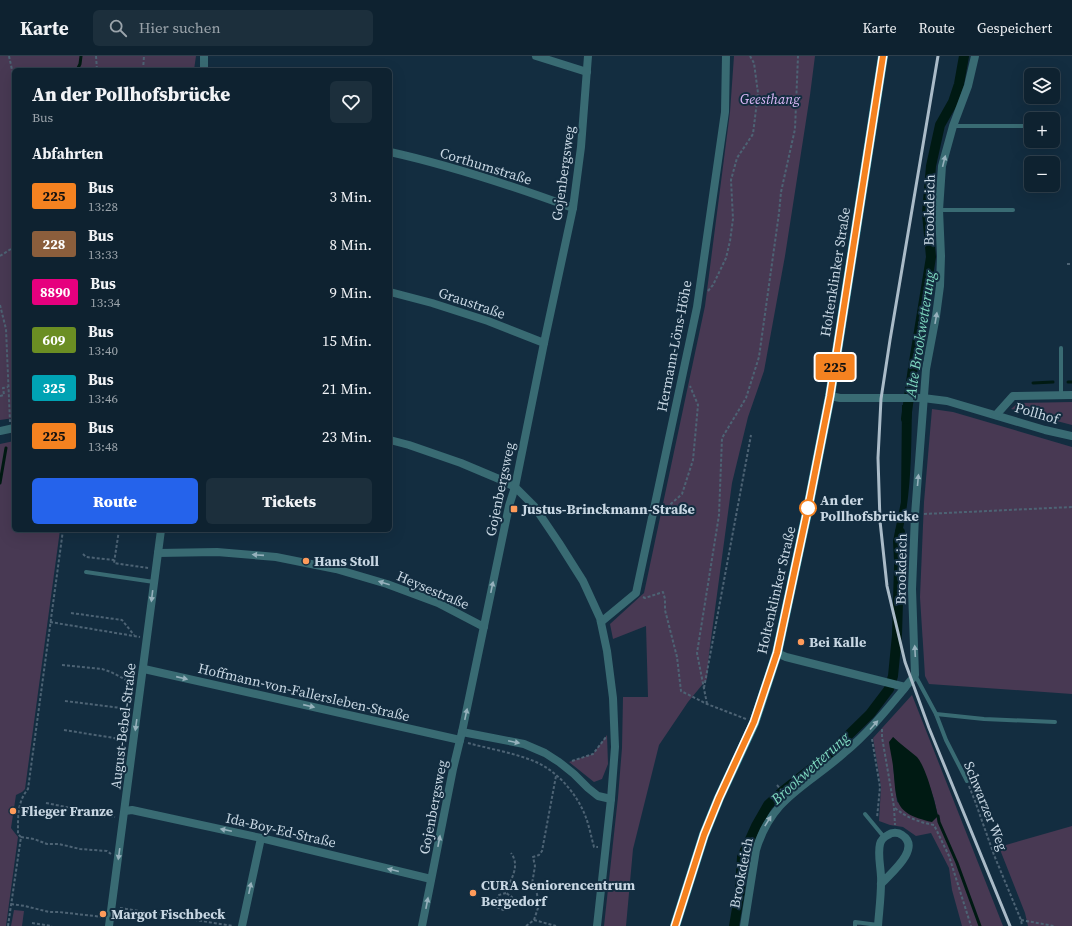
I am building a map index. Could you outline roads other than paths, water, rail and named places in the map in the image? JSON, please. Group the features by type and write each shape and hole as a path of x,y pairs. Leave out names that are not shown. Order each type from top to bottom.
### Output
{"main road":[{"name":"Holtenklinker Straße","path":"675,926 707,829 719,798 754,722 777,653 830,396 883,56"}],"street":[{"path":"204,56 204,68"},
{"path":"536,56 587,72"},
{"name":"Gojenbergsweg","path":"422,926 509,506 515,487 573,208 581,147 588,56"},
{"name":"Hermann-Löns-Höhe","path":"601,622 636,593 697,307 725,112 726,56"},
{"name":"Brookdeich","path":"744,926 756,850 759,838 768,820 775,810 788,797 843,754 867,733 915,675 912,589 915,515 926,370 940,286 941,256 939,210 942,166 953,126 968,86 974,56"},
{"name":"Corthumstraße","path":"392,152 454,168 512,186 573,208"},
{"name":"Graustraße","path":"392,293 432,303 488,321 544,343"},
{"name":"Pollhof","path":"996,415 1013,396 1072,395"},
{"name":"Pollhof","path":"830,396 840,398 923,398 947,401 1045,430 1072,436"},
{"path":"0,431 12,428"},
{"path":"392,441 461,463 515,487 534,506 560,543 583,581 601,622 607,651 613,698 615,747 611,799 597,926"},
{"name":"August-Bebel-Straße","path":"109,926 144,669 146,640 161,532"},
{"name":"Heysestraße","path":"158,553 217,552 276,557 336,569 387,584 438,603 484,627"},
{"path":"777,653 786,657 905,687"},
{"name":"Hoffmann-von-Fallersleben-Straße","path":"144,669 461,736"},
{"path":"461,736 524,744 545,753 559,762 598,796 611,799"},
{"name":"Ida-Boy-Ed-Straße","path":"125,811 132,810 261,838 431,879"},
{"path":"878,926 882,884 879,849 884,837 894,833 900,834 908,840 909,849 901,862 882,884"},
{"path":"242,926 261,838"}],"lane":[{"path":"953,126 1024,126"},
{"path":"939,210 1012,210"},
{"path":"1061,348 1061,395"},
{"path":"86,572 154,582"},
{"name":"Schwarzer Weg","path":"915,675 936,714 946,740 967,781"},
{"path":"936,714 984,719 1055,722"},
{"path":"865,814 884,837"},
{"path":"855,926 855,922 878,926"}],"waterway":[{"path":"78,68 81,56"},
{"name":"Alte Brookwetterung","path":"906,419 931,257 927,213 931,166 940,125 953,102 959,84 964,56"},
{"path":"1033,383 1053,382"},
{"path":"0,483 6,448"},
{"name":"Brookwetterung","path":"734,926 740,891 742,857 756,826 768,805 783,791 825,758 870,714 889,689 893,676 897,635 900,532"},
{"path":"938,816 939,822 957,863 980,926"}],"railway":[{"path":"938,56 881,399 878,458 880,521 887,586 905,662 929,728 1010,926"}],"place":[{"name":"An der Pollhofsbrücke","path":"808,508"},
{"name":"Justus-Brinckmann-Straße","path":"514,509"},
{"name":"Hans Stoll","path":"306,561"},
{"name":"Bei Kalle","path":"801,642"},
{"name":"Flieger Franze","path":"13,811"},
{"name":"CURA Seniorencentrum Bergedorf","path":"473,893"},
{"name":"Margot Fischbeck","path":"103,914"}],"park label":[{"name":"Geesthang","path":"770,99"}]}
